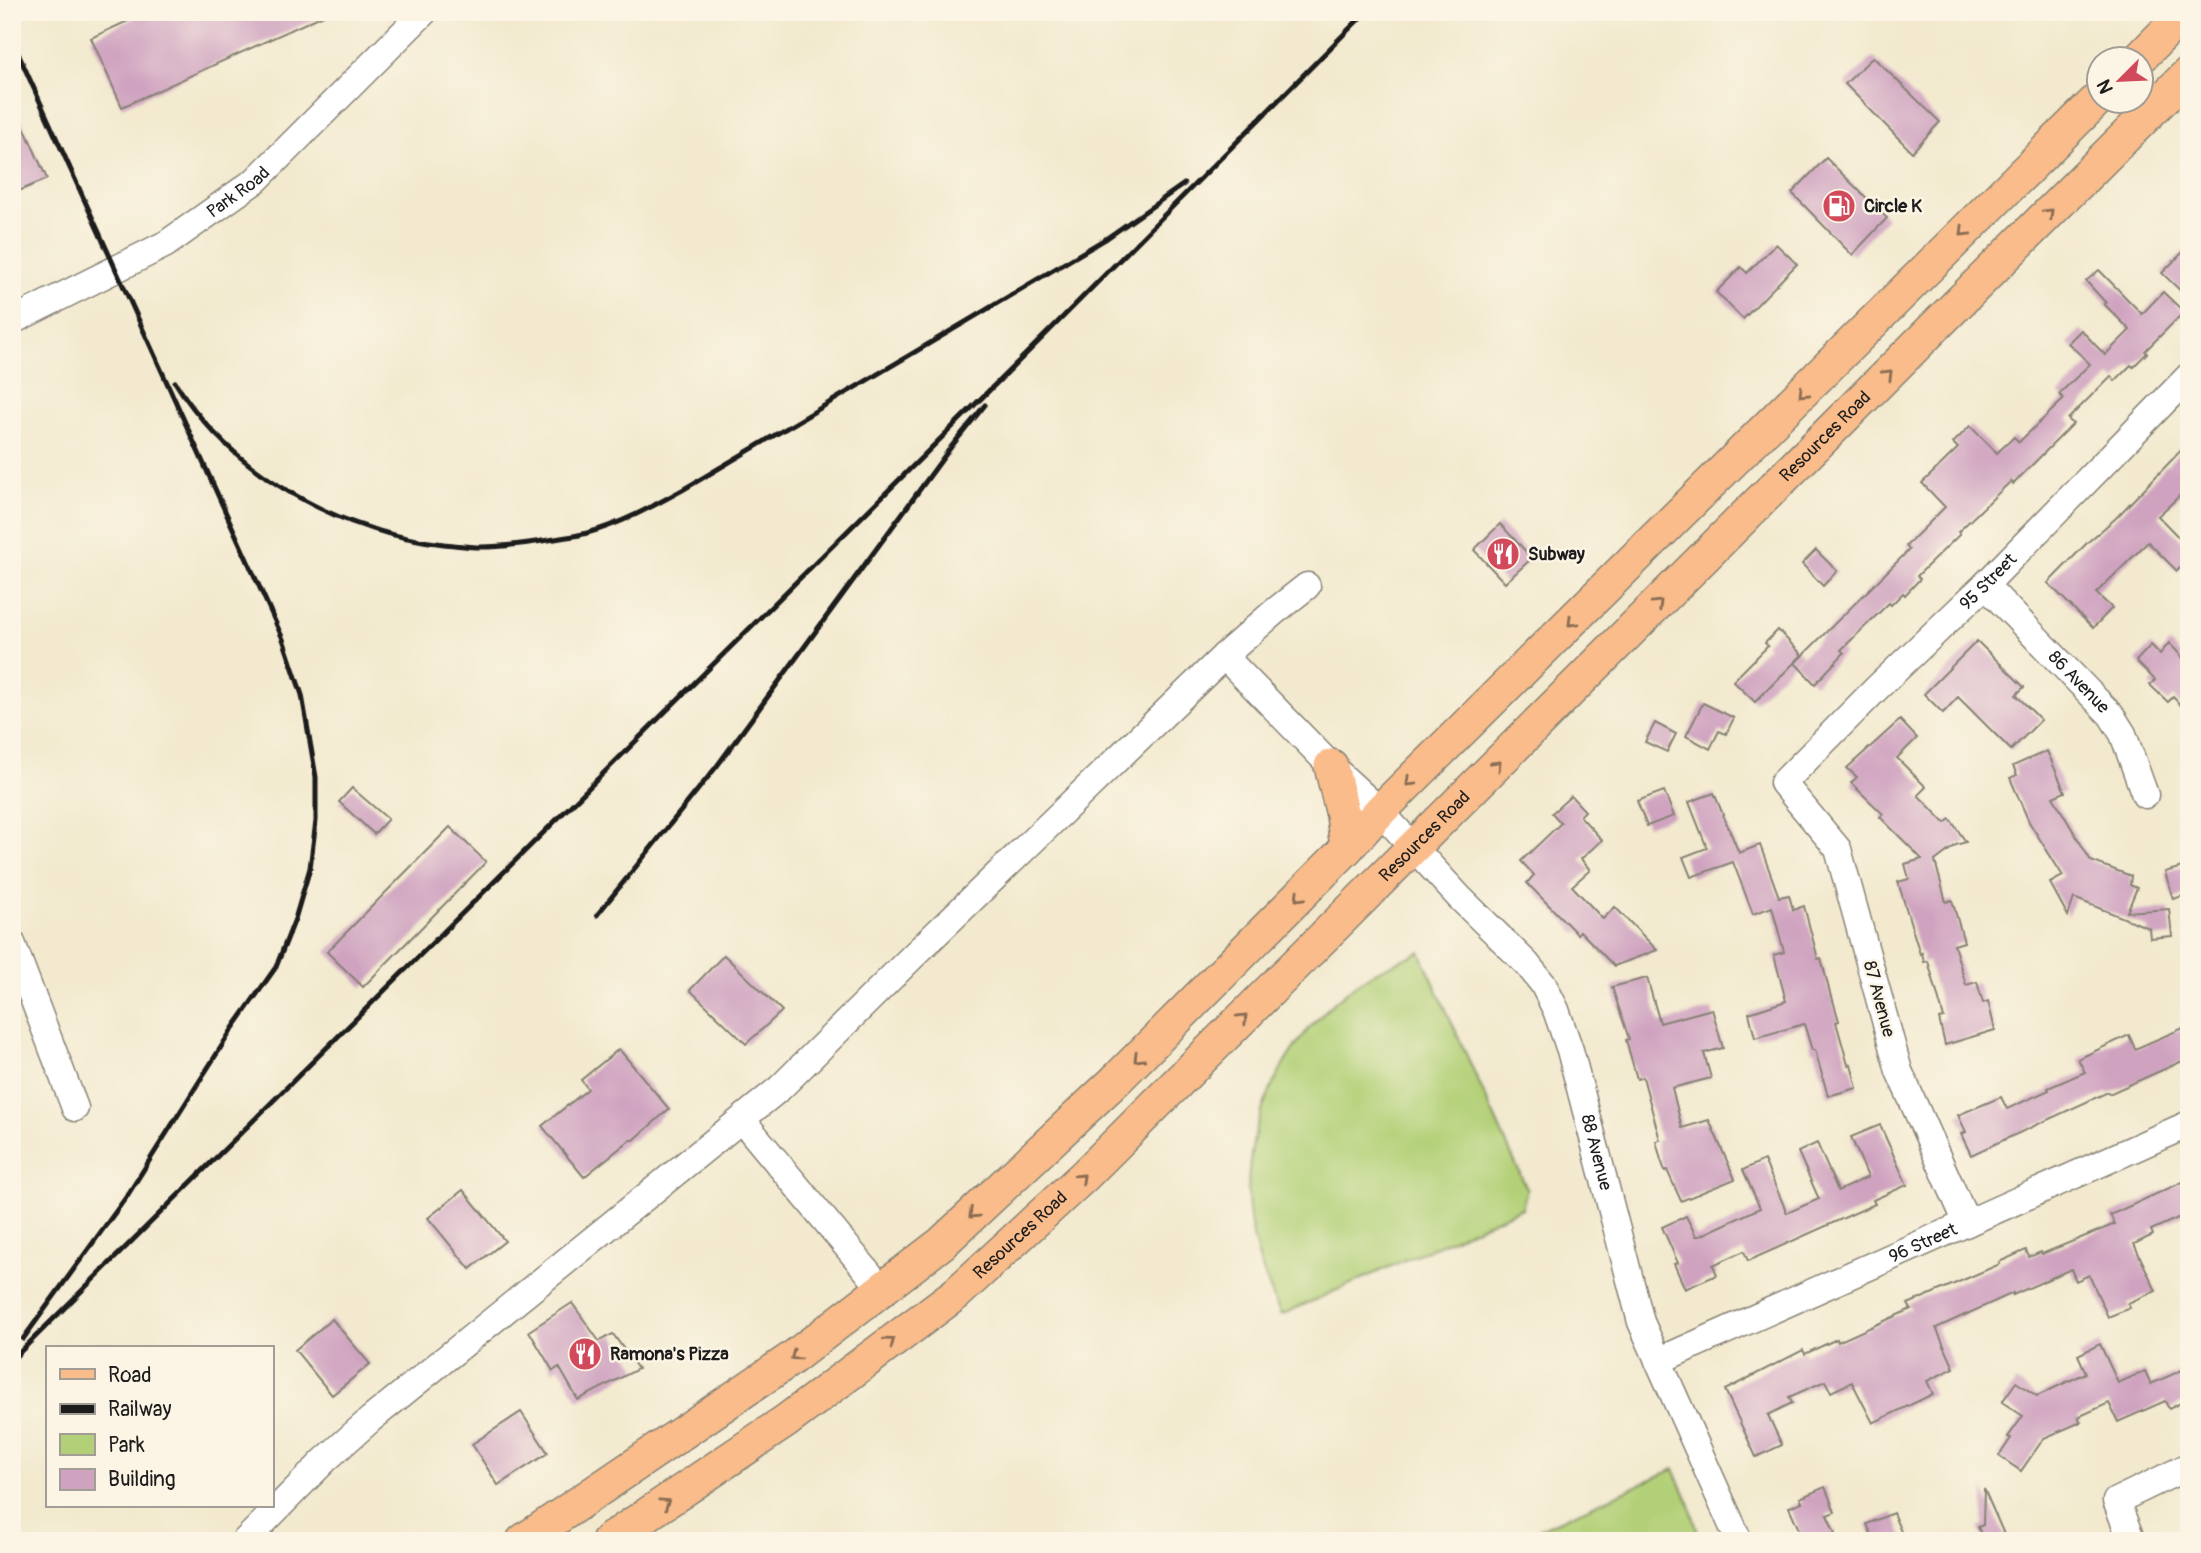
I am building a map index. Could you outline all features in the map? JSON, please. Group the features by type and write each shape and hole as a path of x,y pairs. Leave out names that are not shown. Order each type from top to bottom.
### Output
{"main road":[{"path":"2152,46 2185,12"},
{"name":"Resources Road","path":"608,1541 786,1421 957,1293 1084,1176 2189,73"},
{"path":"523,1541 791,1359 942,1243 1115,1081 1347,848 1380,811 2086,110"},
{"path":"1331,766 1343,815 1347,848"}],"street":[{"name":"Park Road","path":"12,321 166,244 256,180 424,12"},
{"name":"95 Street","path":"1783,783 1985,585 2189,376"},
{"name":"86 Avenue","path":"1985,585 2111,715 2123,734 2145,795"},
{"path":"245,1541 325,1460 371,1419 780,1088 1224,656 1307,586"},
{"name":"88 Avenue","path":"1224,656 1331,766 1380,811 1543,984 1556,1010 1570,1050 1641,1322 1739,1541"},
{"name":"87 Avenue","path":"1783,783 1838,849 1899,1071 1967,1223"},
{"path":"12,943 75,1108"},
{"path":"742,1120 882,1289"},
{"name":"96 Street","path":"1658,1361 2189,1124"},
{"path":"2132,1541 2116,1501 2189,1466"}],"green space":[{"path":"1420,952 1527,1189 1522,1208 1281,1315 1258,1255 1249,1208 1250,1160 1256,1128 1267,1098 1280,1070 1298,1043 1341,996 1373,973"},
{"path":"1674,1469 1690,1505 1700,1541 1513,1541"}],"building":[{"path":"147,12 330,12 122,107 91,38"},
{"path":"1873,57 1940,122 1912,152 1845,84"},
{"path":"12,100 47,179 12,194"},
{"name":"Circle K","path":"1826,158 1887,218 1852,255 1792,193"},
{"path":"1776,244 1797,264 1743,319 1716,292 1741,267 1747,273"},
{"path":"2189,246 2189,299 2162,273"},
{"path":"2099,270 2142,314 2163,292 2184,312 2133,367 2131,365 2115,381 2111,376 2068,419 2073,424 2013,484 2011,481 1958,532 1960,534 1917,576 1920,579 1905,595 1903,593 1891,605 1889,603 1841,650 1844,653 1815,684 1795,663 1909,550 1906,546 1945,507 1922,483 1958,448 1953,443 1970,426 1997,453 2014,437 2019,442 2064,399 2059,394 2090,364 2068,343 2081,330 2105,355 2130,330 2086,281"},
{"path":"2189,442 2189,487 2158,516 2189,548 2189,559 2177,571 2148,542 2096,593 2112,608 2093,628 2048,583 2116,518"},
{"name":"Subway","path":"1500,524 1532,558 1505,583 1474,550"},
{"path":"1816,550 1837,571 1823,586 1802,564"},
{"path":"1778,630 1802,655 1755,702 1733,681 1768,646 1765,643"},
{"path":"1977,641 2024,687 2016,695 2041,720 2011,750 1958,697 1943,713 1924,694"},
{"path":"2169,643 2189,664 2189,714 2173,697 2168,702 2150,685 2155,680 2136,661 2151,645 2160,654"},
{"path":"1703,703 1734,718 1726,734 1719,731 1710,749 1686,736"},
{"path":"1900,720 1917,738 1897,758 1926,787 1918,795 1945,823 1950,819 1966,842 1956,845 1935,861 1946,902 1952,900 1964,942 1954,945 1966,985 1977,982 1983,1003 1988,1001 1995,1030 1945,1045 1939,1019 1944,1018 1928,961 1924,962 1922,953 1920,954 1898,882 1909,879 1905,864 1922,859 1880,817 1883,814 1851,783 1857,777 1847,768"},
{"path":"1655,723 1676,734 1667,752 1645,742"},
{"path":"2047,751 2065,792 2053,797 2091,861 2131,876 2130,885 2137,888 2127,912 2169,909 2172,936 2150,938 2149,928 2074,898 2068,916 2050,883 2063,876 2029,822 2010,778 2017,775 2013,766"},
{"path":"352,788 388,819 374,834 339,802"},
{"path":"1664,791 1674,816 1647,826 1637,801"},
{"path":"1714,793 1739,853 1760,845 1779,897 1789,895 1793,910 1804,906 1839,1021 1836,1022 1848,1065 1851,1064 1857,1088 1828,1096 1815,1050 1812,1050 1804,1024 1755,1038 1749,1013 1786,1001 1774,955 1784,952 1772,907 1753,914 1733,862 1691,877 1683,857 1707,848 1689,802"},
{"path":"1571,796 1585,811 1580,816 1602,840 1581,859 1590,870 1572,886 1603,919 1615,907 1657,950 1614,966 1580,931 1577,934 1527,883 1534,875 1521,861 1561,823 1552,813"},
{"path":"450,827 486,862 363,987 327,952"},
{"path":"2189,865 2189,894 2173,899 2165,872"},
{"path":"724,955 782,1011 746,1044 690,990"},
{"path":"1647,978 1660,1023 1712,1009 1723,1048 1704,1053 1711,1078 1672,1088 1682,1128 1709,1120 1735,1179 1681,1201 1661,1160 1656,1141 1660,1140 1643,1077 1637,1079 1626,1040 1629,1039 1612,987"},
{"path":"2183,1028 2189,1042 2189,1058 1971,1155 1961,1134 1966,1132 1958,1115 2001,1097 2007,1109 2049,1090 2048,1088 2085,1072 2078,1059 2129,1035 2135,1049"},
{"path":"619,1049 669,1109 634,1140 630,1140 584,1177 542,1126 588,1089 581,1080"},
{"path":"1880,1125 1907,1185 1873,1200 1875,1204 1748,1261 1744,1251 1713,1265 1717,1275 1685,1289 1674,1264 1678,1263 1662,1227 1686,1216 1696,1236 1700,1236 1760,1208 1743,1170 1764,1160 1787,1213 1819,1199 1798,1152 1817,1143 1838,1191 1868,1177 1851,1137"},
{"path":"2189,1179 2189,1213 2151,1230 2153,1235 2134,1244 2156,1291 2128,1303 2130,1308 2108,1317 2089,1275 2076,1281 2071,1269 1936,1328 1954,1368 1927,1381 1933,1394 1873,1423 1852,1382 1831,1392 1825,1381 1789,1397 1792,1403 1768,1415 1782,1445 1756,1457 1725,1390 1803,1350 1805,1354 1837,1339 1838,1342 1911,1309 1908,1304 2026,1250 2029,1257 2041,1252 2042,1254 2115,1224 2110,1215"},
{"path":"463,1190 505,1241 470,1269 428,1218"},
{"name":"Ramona's Pizza","path":"572,1303 599,1341 613,1334 638,1369 578,1400 559,1367 553,1371 529,1331"},
{"path":"332,1319 370,1364 332,1395 295,1350"},
{"path":"2100,1344 2118,1383 2145,1371 2151,1384 2189,1367 2189,1399 2169,1409 2165,1401 2118,1422 2109,1403 2078,1417 2081,1422 2044,1438 2021,1471 1999,1456 2023,1416 2002,1402 2016,1382 2037,1396 2086,1373 2078,1355"},
{"path":"521,1412 548,1453 498,1485 472,1444"},
{"path":"1825,1487 1835,1512 1827,1515 1835,1533 1818,1541 1804,1541 1789,1507 1802,1502 1800,1498"},
{"path":"1984,1489 2007,1541 1984,1541 1978,1527 1983,1525"},
{"path":"1893,1513 1905,1541 1874,1541 1867,1524"}],"railway":[{"path":"12,1360 1042,338 1366,12"},
{"path":"12,40 283,639 302,695 316,777 316,821 310,868 295,919 276,967 233,1028 127,1196 23,1339"},
{"path":"175,382 199,415 226,444 257,471 327,512 365,527 404,537 476,547 579,535 624,520 684,489 1107,238 1184,184"},
{"path":"597,915 717,766 951,447 985,405"}],"place":[{"name":"Circle K","path":"1839,206"},
{"name":"Subway","path":"1503,554"},
{"name":"Ramona's Pizza","path":"585,1354"}]}
